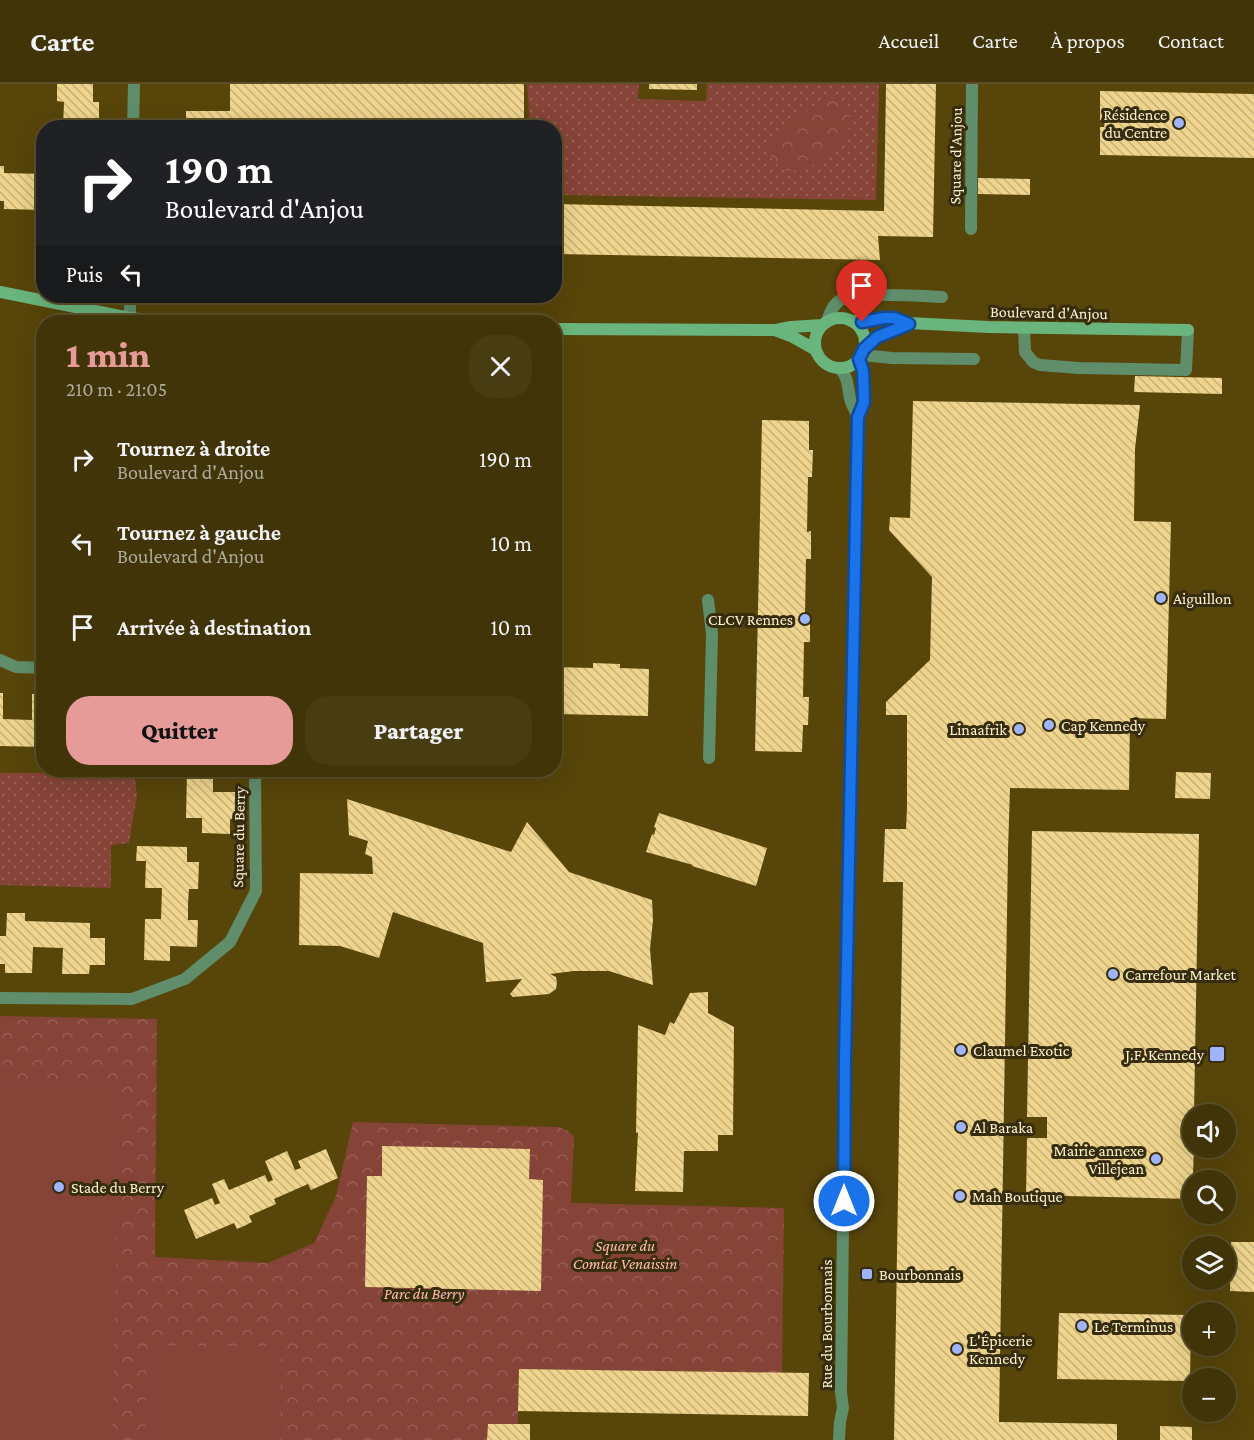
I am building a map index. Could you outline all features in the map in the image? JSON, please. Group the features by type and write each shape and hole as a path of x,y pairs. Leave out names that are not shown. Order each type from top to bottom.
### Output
{"street":[{"path":"133,120 134,84"},
{"name":"Square d'Anjou","path":"971,229 972,84"},
{"path":"0,292 36,300"},
{"path":"562,329 776,330 825,323 840,318 857,325 864,336 862,354 847,367 840,368 823,361 815,344 819,330 825,323 836,303 846,297 861,295 942,297"},
{"path":"51,303 107,315"},
{"name":"Boulevard d'Anjou","path":"851,321 894,318 909,324 1188,330 1186,370 1040,365 1033,362 1025,352 1024,328"},
{"name":"Boulevard d'Anjou","path":"862,354 877,337 909,324"},
{"path":"776,330 816,350"},
{"path":"862,354 974,359"},
{"name":"Rue du Bourbonnais","path":"840,1440 843,1408 841,1392 845,1059 858,417 864,402 862,354"},
{"name":"Rue du Bourbonnais","path":"840,368 845,375 851,402 858,417"},
{"path":"708,600 712,634 709,758"},
{"path":"0,660 16,667 36,668"},
{"name":"Square du Berry","path":"0,998 132,999 185,979 230,942 256,891 255,777"}],"green space":[{"path":"527,84 639,84 638,99 706,101 707,84 879,84 876,200 562,195 562,120 530,120"},
{"path":"827,94 851,117 845,139 832,153 808,168 796,171 782,170 764,148"},
{"path":"0,773 36,773 36,777 135,777 137,795 129,843 111,845 111,888 0,885"},
{"name":"Parc du Berry","path":"0,1016 157,1019 155,1257 268,1263 314,1243 336,1196 353,1122 559,1127 574,1136 571,1203 784,1208 782,1373 519,1369 518,1424 488,1424 487,1440 0,1440"},
{"name":"Stade du Berry","path":"0,1082 120,1084 112,1440 0,1440"},
{"path":"147,1346 281,1346 280,1440 146,1440"}],"building":[{"path":"57,84 93,84 93,102 99,102 99,120 63,120 64,102 57,101"},
{"path":"230,84 524,84 524,120 186,120 186,111 230,111"},
{"path":"649,84 697,84 697,90 649,89"},
{"path":"886,84 936,84 933,237 878,236 880,260 562,254 562,204 884,211"},
{"name":"Résidence du Centre","path":"1100,91 1254,94 1254,158 1100,155 1100,127 1104,127 1105,120 1100,120"},
{"path":"0,166 4,166 4,173 36,174 36,210 4,209 4,201 0,201"},
{"path":"978,178 1030,179 1030,195 978,194"},
{"path":"1135,376 1222,378 1222,394 1134,392"},
{"path":"913,401 1140,405 1135,449 1134,521 1171,522 1166,719 1130,718 1129,790 1010,788 999,1422 1117,1424 1117,1440 894,1440 903,882 883,882 885,829 906,829 907,715 886,715 886,702 930,660 932,577 889,530 890,517 910,518"},
{"path":"762,420 809,421 809,450 813,450 812,477 808,477 807,532 811,531 811,559 806,559 805,615 810,615 810,642 804,642 803,697 809,697 808,725 803,725 802,752 755,751"},
{"path":"593,663 620,664 620,668 649,669 648,716 562,714 562,667 593,668"},
{"path":"0,693 3,693 3,719 32,720 32,694 36,694 36,747 0,746"},
{"path":"1176,772 1211,773 1210,799 1175,798"},
{"path":"187,777 213,777 213,792 239,792 239,820 230,819 230,834 202,833 202,818 186,818"},
{"path":"347,799 511,852 527,822 569,872 652,900 653,920 650,949 653,985 609,971 574,971 550,974 556,977 557,983 556,989 549,994 513,997 510,994 522,979 486,982 483,943 393,912 379,958 340,946 299,945 300,873 373,874 372,857 365,854 368,841 349,835"},
{"path":"659,813 767,848 756,886 646,852 652,834 654,835"},
{"name":"Carrefour Market","path":"1032,831 1199,834 1194,1104 1182,1104 1182,1158 1194,1158 1193,1170 1182,1170 1182,1199 1026,1195 1027,1138 1047,1138 1047,1117 1027,1117"},
{"path":"137,846 187,847 187,862 199,862 198,889 189,889 188,904 188,920 198,920 197,947 170,946 170,961 144,960 145,919 161,919 162,888 145,888 146,861 136,861"},
{"path":"7,913 25,913 25,921 90,923 90,938 105,938 105,965 90,965 89,974 62,974 63,948 33,947 32,973 5,973 5,964 0,964 0,936 6,936"},
{"path":"708,992 708,1013 734,1027 733,1135 718,1135 718,1151 684,1151 683,1192 635,1191 638,1132 636,1133 638,1025 665,1035 670,1022 674,1024 690,993"},
{"path":"382,1146 530,1149 529,1179 543,1180 541,1291 365,1287 367,1176 382,1176"},
{"path":"326,1149 338,1178 311,1190 308,1184 274,1199 276,1204 249,1216 252,1222 244,1226 237,1229 234,1223 196,1239 184,1210 212,1198 215,1205 220,1203 212,1184 224,1179 229,1190 265,1175 268,1182 273,1180 265,1161 287,1151 295,1170 301,1168 298,1161"},
{"path":"1236,1242 1254,1242 1254,1292 1230,1291 1236,1290"},
{"path":"1059,1313 1182,1315 1182,1356 1190,1356 1190,1368 1182,1368 1182,1381 1057,1379"},
{"path":"519,1369 809,1373 808,1416 518,1411"},
{"path":"488,1424 530,1424 530,1440 487,1440"},
{"path":"1160,1426 1192,1427 1192,1440 1160,1440"}],"place":[{"name":"Résidence du Centre","path":"1179,123"},
{"name":"Aiguillon","path":"1161,598"},
{"name":"CLCV Rennes","path":"805,619"},
{"name":"Cap Kennedy","path":"1049,725"},
{"name":"Linaafrik","path":"1019,729"},
{"name":"Carrefour Market","path":"1113,974"},
{"name":"Claumel Exotic","path":"961,1050"},
{"name":"J.F. Kennedy","path":"1217,1054"},
{"name":"Al Baraka","path":"961,1127"},
{"name":"Mairie annexe Villejean","path":"1156,1159"},
{"name":"Stade du Berry","path":"59,1187"},
{"name":"Mah Boutique","path":"960,1196"},
{"name":"Bourbonnais","path":"867,1274"},
{"name":"Le Terminus","path":"1082,1326"},
{"name":"L'Épicerie Kennedy","path":"957,1349"}],"route":[{"path":"844,1201 858,417 864,402 863,371 859,359 864,349 877,337 909,324 894,318 862,322"}],"park label":[{"name":"Square du Comtat Venaissin","path":"625,1254"}]}
